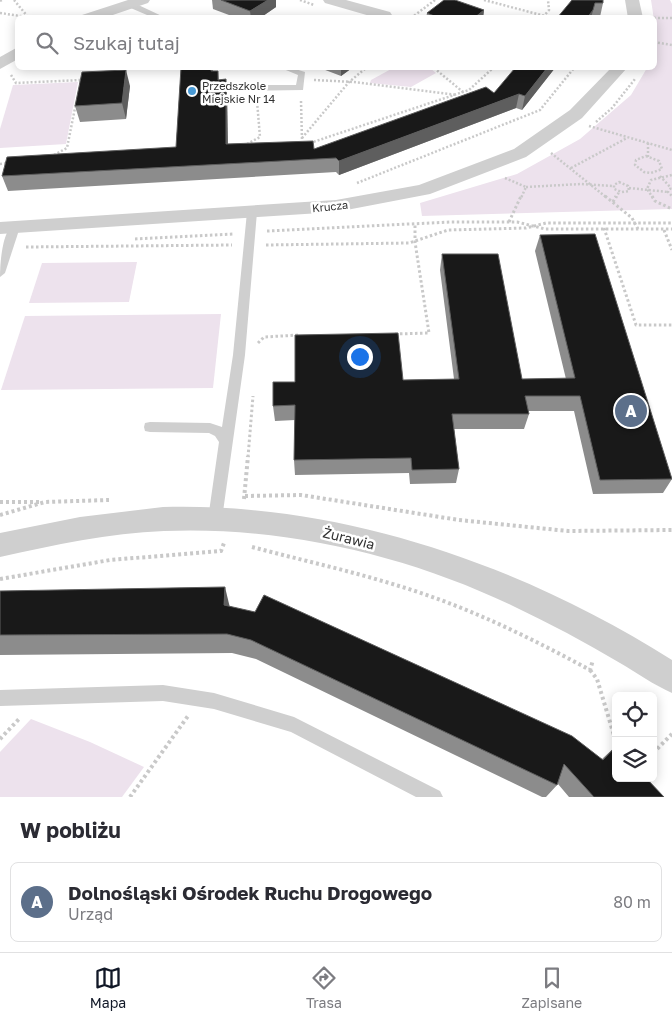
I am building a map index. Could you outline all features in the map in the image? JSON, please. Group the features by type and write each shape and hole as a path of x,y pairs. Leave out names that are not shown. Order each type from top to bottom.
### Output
{"street":[{"path":"330,0 385,15"},
{"path":"632,0 635,15"},
{"path":"97,15 136,2"},
{"path":"2,68 15,55"},
{"name":"Krucza","path":"7,227 336,206 423,190 520,154 576,114 617,70"},
{"name":"Żurawia","path":"0,546 42,535 131,522 227,532 275,523 344,535 487,580 573,619 672,678"}],"lane":[{"path":"136,2 157,15"},
{"path":"244,88 300,84 302,74 291,70"},
{"path":"227,532 226,441 239,355 252,212"},
{"path":"0,274 9,247 7,227"},
{"path":"150,427 210,428 220,432 226,441"},
{"path":"0,698 163,693 200,699 294,726 434,797"}],"path":[{"path":"14,0 26,15"},
{"path":"415,15 435,0"},
{"path":"484,0 537,15"},
{"path":"545,15 549,10 548,0"},
{"path":"0,13 15,17"},
{"path":"657,18 672,18"},
{"path":"657,42 672,45"},
{"path":"2,68 16,83 80,80 79,90"},
{"path":"302,138 349,82 364,70"},
{"path":"436,70 464,92"},
{"path":"457,95 349,82 300,84 303,146 457,95 469,90 491,70"},
{"path":"353,184 540,110 572,70"},
{"path":"245,145 260,137 256,88"},
{"path":"52,156 68,148 77,99"},
{"path":"589,126 672,150"},
{"path":"571,168 628,137"},
{"path":"648,143 648,157"},
{"path":"552,153 613,202 636,223 638,229"},
{"path":"657,173 662,169 662,163 648,157 638,158 635,165 644,172 657,173 661,176 672,188 668,192"},
{"path":"0,164 12,163"},
{"path":"647,189 651,180 661,176 672,175"},
{"path":"504,177 526,187 613,186 619,182 630,188 668,192 672,196"},
{"path":"613,186 619,192 627,192 630,188"},
{"path":"509,222 526,187"},
{"path":"647,189 655,201 672,209"},
{"path":"613,202 619,192"},
{"path":"231,234 250,231 415,226 450,222 509,222 545,229 672,229"},
{"path":"9,247 415,242 448,230 509,229 546,223 672,223"},
{"path":"389,334 429,333 415,242 415,226"},
{"path":"604,228 636,325 672,325"},
{"path":"664,230 672,250"},
{"path":"256,345 264,337 301,335"},
{"path":"0,579 52,568 145,555 221,552 227,532 246,496 253,392"},
{"path":"0,502 45,502"},
{"path":"244,546 400,586 474,612 542,644 590,670 597,679 614,737"},
{"path":"590,670 596,651"},
{"path":"130,797 200,699"},
{"path":"657,749 672,734"}],"shaded area":[{"path":"651,0 670,0 672,4 672,209 422,216 420,203 517,174 580,139 631,95 646,70 657,70 657,15 653,15"},
{"path":"389,70 432,70 436,73 411,87 370,83 371,80"},
{"path":"78,82 66,144 0,148 0,129 13,85"},
{"path":"137,262 129,302 29,303 42,263"},
{"path":"221,314 213,388 1,390 25,316"},
{"path":"31,719 90,742 144,767 122,797 0,797 0,752"}],"building":[{"path":"221,0 268,0 250,11"},
{"path":"444,0 455,0 484,10 478,15 432,15 427,13"},
{"path":"572,0 603,0 603,3 595,3 589,15 560,15"},
{"path":"126,70 122,103 75,106 82,72"},
{"path":"181,70 218,71 218,80 226,79 226,144 313,141 314,149 486,87 494,93 513,70 545,70 525,96 519,94 339,161 336,158 2,176 7,157 176,147"},
{"path":"595,234 672,479 600,480 580,396 525,396 529,414 452,414 459,469 412,470 411,458 294,460 295,405 273,406 273,382 295,382 295,335 398,333 403,380 459,379 442,254 498,254 522,379 575,378 540,235"},
{"path":"225,587 224,605 255,612 264,595 572,736 603,760 612,750 612,782 650,782 664,797 594,797 564,764 557,785 251,640 227,634 0,635 0,591"}],"place":[{"name":"Przedszkole Miejskie Nr 14","path":"192,91"},
{"name":"Dolnośląski Ośrodek Ruchu Drogowego","path":"631,411"}]}
